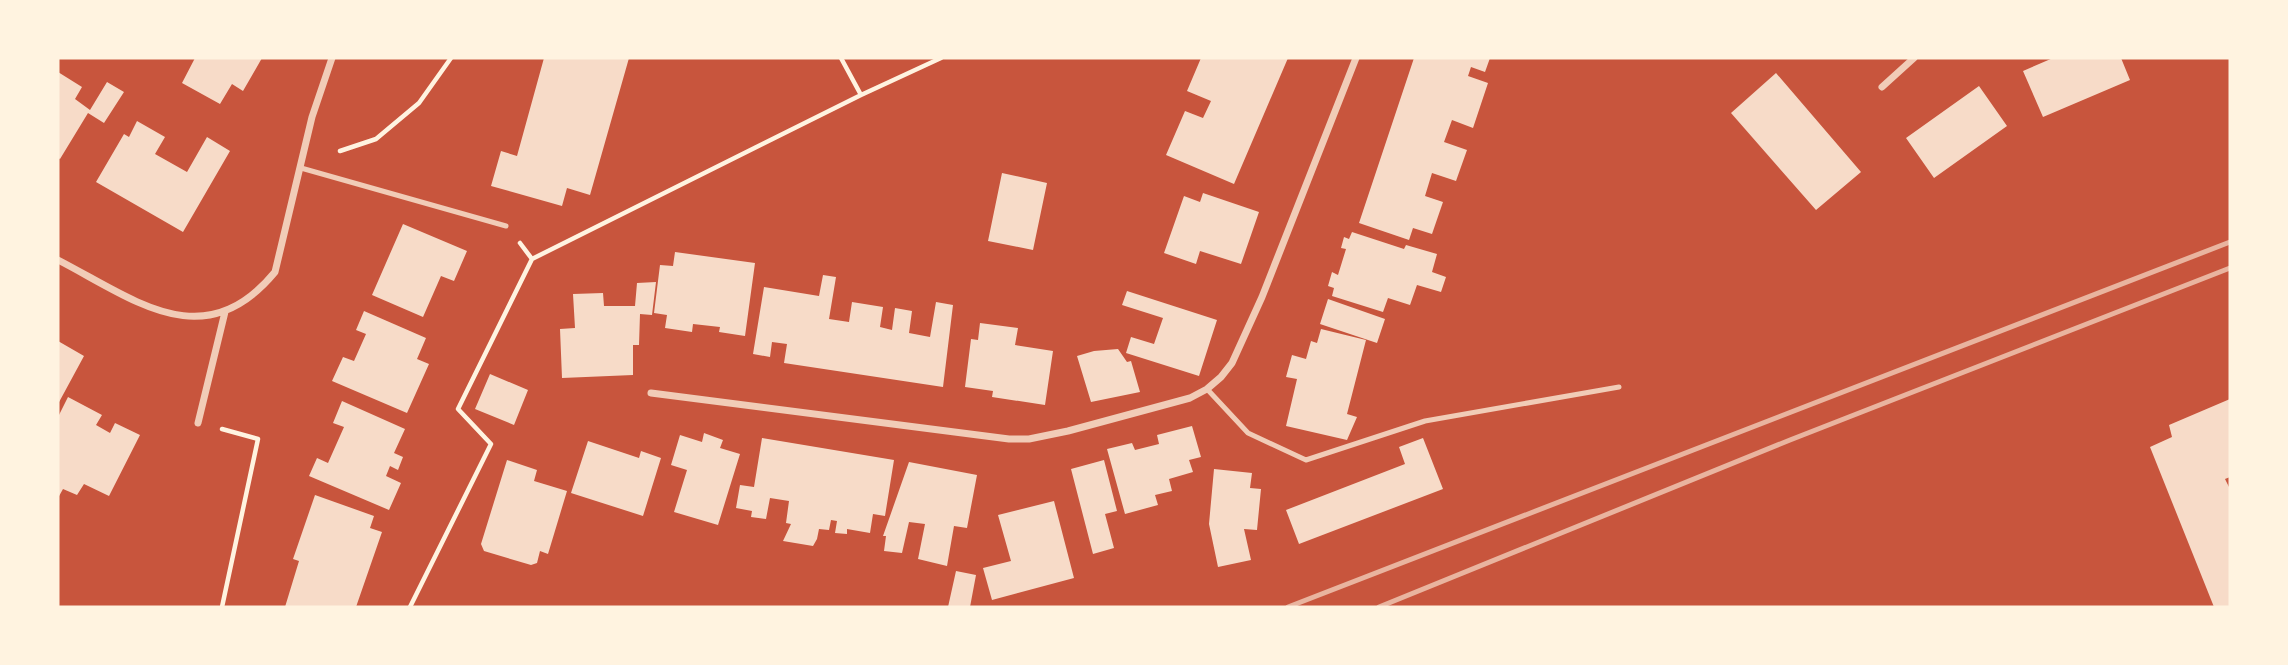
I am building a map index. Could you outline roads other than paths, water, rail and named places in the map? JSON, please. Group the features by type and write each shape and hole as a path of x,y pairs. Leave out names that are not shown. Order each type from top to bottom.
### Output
{"street":[{"path":"58,260 156,310 178,317 202,317 225,312 244,303 261,289 275,272 312,117 332,58"},
{"path":"651,393 992,438 1019,439 1068,431 1171,405 1207,389 1232,363 1262,297 1356,58"},
{"path":"1882,87 1914,58"},
{"path":"198,423 225,312"}],"lane":[{"path":"301,168 506,226"},
{"path":"1207,389 1248,433 1306,460 1425,421 1619,387"}],"railway":[{"path":"1288,607 2230,242"},
{"path":"1379,607 1790,440 2230,268"}]}
